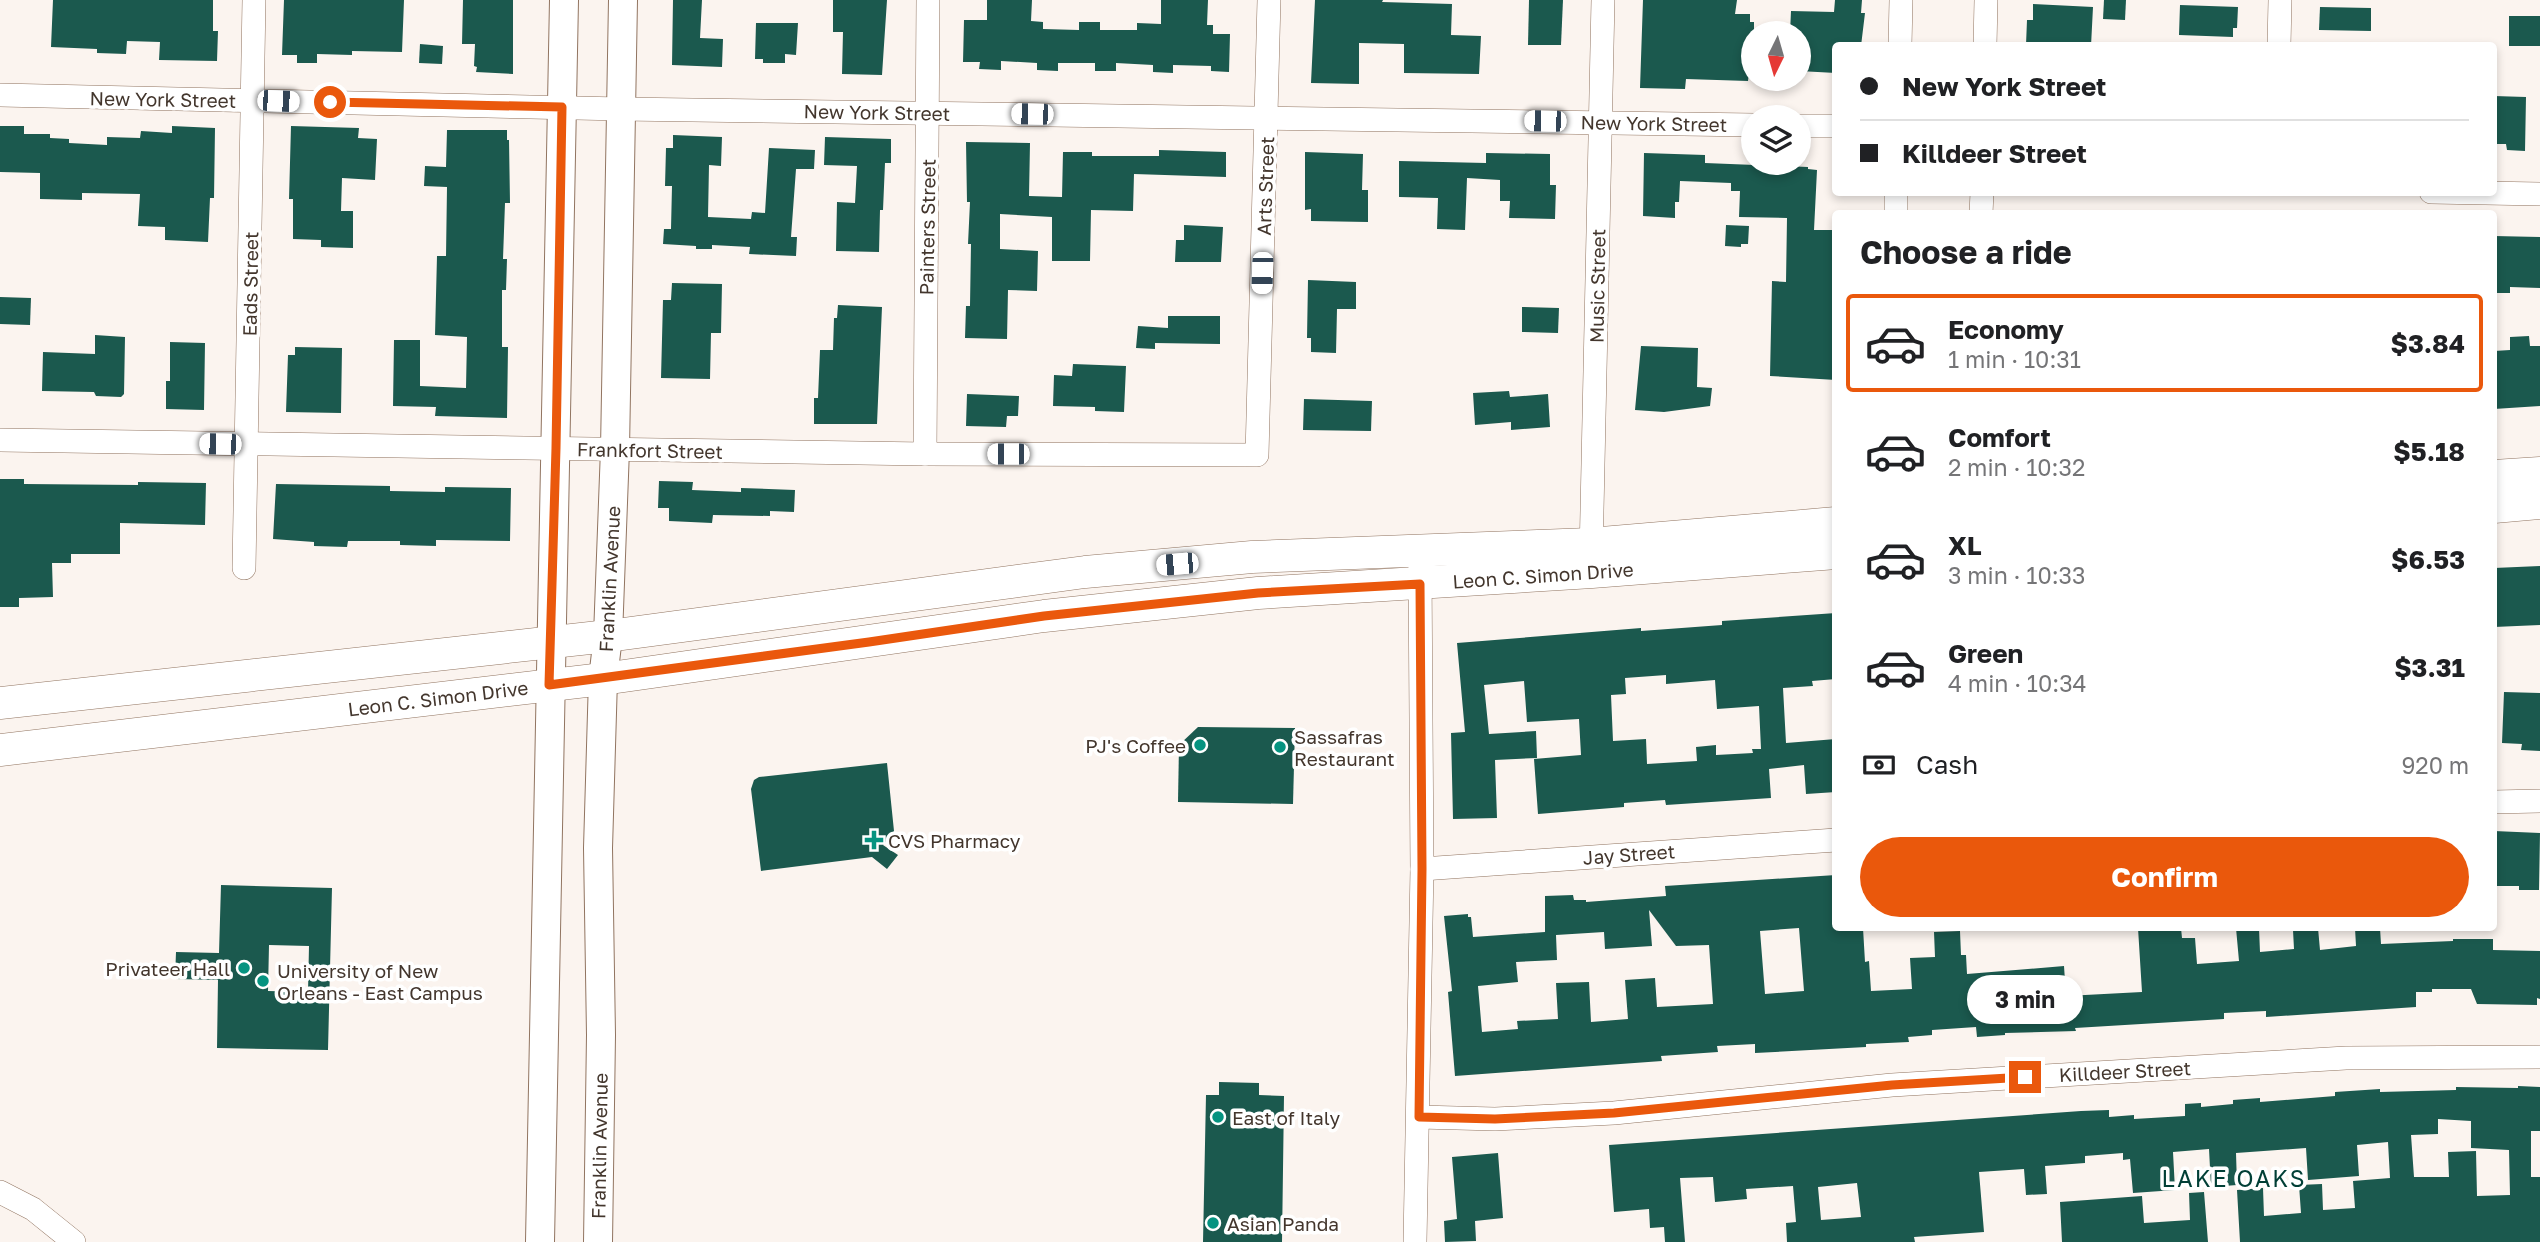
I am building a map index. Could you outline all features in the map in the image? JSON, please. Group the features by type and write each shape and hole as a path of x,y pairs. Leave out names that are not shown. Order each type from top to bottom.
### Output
{"main road":[{"path":"2497,476 2540,473"},
{"path":"2497,506 2540,503"},
{"name":"Leon C. Simon Drive","path":"0,750 603,679 1044,616 1258,593 1420,584 1832,524"},
{"name":"Leon C. Simon Drive","path":"0,704 608,636 1127,568 1252,557 1420,551 1591,558 1832,553"},
{"path":"1252,557 1258,593"},
{"path":"936,592 997,623 1007,607 1046,592 1127,568"}],"street":[{"name":"Eads Street","path":"244,568 254,0"},
{"path":"540,1242 564,0"},
{"name":"Franklin Avenue","path":"598,1242 601,1035 598,848 603,679 608,636 615,449 622,0"},
{"name":"Painters Street","path":"925,454 928,0"},
{"name":"Arts Street","path":"1257,455 1269,0"},
{"name":"Music Street","path":"1591,558 1603,0"},
{"path":"1900,0 1900,42"},
{"path":"1985,42 1986,0"},
{"path":"2279,42 2280,0"},
{"name":"New York Street","path":"0,95 621,109 1741,125"},
{"path":"1811,126 1832,127"},
{"path":"2497,193 2540,194"},
{"name":"Frankfort Street","path":"0,440 925,454 1257,455"},
{"path":"1415,1242 1422,869 1420,551"},
{"path":"2497,802 2540,801"},
{"name":"Jay Street","path":"1422,869 1832,840"},
{"name":"Killdeer Street","path":"1419,1117 1495,1119 1614,1113 1892,1085 2333,1059 2540,1057"},
{"path":"0,1192 33,1209 74,1242"}],"building":[{"path":"53,0 213,0 213,31 218,31 217,61 159,60 160,42 127,41 126,54 97,53 97,49 51,47"},
{"path":"284,0 404,0 402,52 352,51 352,55 317,54 317,63 297,63 297,55 282,55"},
{"path":"463,0 513,0 513,74 476,72 475,44 462,44"},
{"path":"673,0 702,0 700,38 723,39 722,67 672,65"},
{"path":"833,0 887,0 882,75 842,74 843,32 833,32"},
{"path":"987,0 1032,0 1031,21 1043,22 1043,29 1079,30 1079,22 1100,22 1100,30 1137,30 1137,23 1161,24 1161,0 1208,0 1207,25 1213,25 1213,34 1230,34 1229,72 1211,71 1211,66 1173,65 1173,73 1153,72 1153,65 1116,63 1116,71 1095,71 1095,63 1058,63 1058,71 1037,70 1037,63 1001,61 1001,70 979,69 980,62 963,62 964,20 987,20"},
{"path":"1315,0 1452,4 1451,35 1481,36 1479,74 1404,73 1404,44 1359,43 1359,84 1311,83"},
{"path":"1529,0 1563,0 1561,45 1528,45"},
{"path":"1643,0 1737,0 1735,14 1750,14 1750,21 1741,21 1741,81 1686,79 1685,89 1640,88"},
{"path":"1835,0 1862,0 1861,13 1865,13 1861,42 1832,42 1832,73 1811,72 1811,21 1791,21 1791,11 1834,12"},
{"path":"2104,0 2126,0 2125,20 2103,19"},
{"path":"2033,4 2093,7 2091,42 2026,42 2027,20 2033,20"},
{"path":"2180,5 2238,7 2237,28 2233,28 2233,37 2179,35"},
{"path":"2320,7 2371,8 2371,31 2319,30"},
{"path":"2509,16 2540,16 2540,46 2509,46"},
{"path":"756,23 798,23 796,55 785,54 785,63 763,63 763,59 755,59"},
{"path":"420,44 443,46 442,64 419,63"},
{"path":"2497,96 2526,97 2525,151 2507,150 2506,144 2497,144"},
{"path":"0,126 24,126 24,134 50,134 50,138 69,139 69,143 107,145 107,137 140,138 141,131 172,133 172,126 215,128 214,198 210,198 208,242 165,240 165,227 138,226 140,194 82,193 82,200 40,199 40,173 0,172"},
{"path":"291,126 359,128 358,138 377,139 375,180 342,178 341,211 353,211 353,248 321,247 321,240 293,239 293,199 289,199"},
{"path":"447,130 507,130 510,203 505,203 503,259 507,259 506,290 502,290 502,347 508,347 507,418 435,416 436,407 393,406 394,340 420,340 420,386 466,388 467,337 435,335 437,256 446,256 447,187 424,186 425,166 446,167"},
{"path":"673,135 722,137 721,166 709,165 708,217 751,219 752,212 765,213 769,148 815,150 814,169 796,169 791,237 797,237 796,256 749,254 750,247 712,245 712,249 696,249 696,246 663,244 664,229 671,229 672,186 665,186 666,148 673,148"},
{"path":"825,137 891,139 891,163 885,163 883,210 880,210 879,252 836,251 837,202 855,203 857,166 824,165"},
{"path":"966,142 1030,143 1029,196 1062,197 1063,152 1092,152 1092,156 1159,156 1159,150 1226,152 1226,177 1134,174 1133,211 1091,210 1090,261 1052,261 1052,217 1000,214 1000,249 1038,251 1037,291 1008,290 1007,339 965,338 966,306 970,306 971,244 968,244 970,202 967,202"},
{"path":"1305,152 1363,154 1362,190 1368,190 1368,222 1311,221 1311,209 1305,210"},
{"path":"1486,153 1550,154 1550,185 1556,185 1555,219 1509,218 1510,201 1500,201 1500,180 1467,178 1465,230 1437,229 1438,198 1399,197 1399,161 1486,163"},
{"path":"1644,153 1705,155 1705,163 1741,164 1741,175 1811,175 1811,169 1817,170 1814,230 1832,230 1832,380 1770,376 1772,281 1786,282 1787,218 1739,217 1740,191 1731,191 1731,183 1680,181 1679,202 1675,202 1675,218 1643,216"},
{"path":"1184,225 1223,227 1221,262 1175,262 1176,240 1184,240"},
{"path":"1726,225 1749,226 1748,244 1741,244 1741,247 1725,246"},
{"path":"2497,236 2540,237 2540,288 2510,287 2510,293 2497,293"},
{"path":"1308,280 1356,282 1356,309 1337,309 1336,353 1311,352 1311,338 1307,338"},
{"path":"672,283 722,284 721,333 711,333 710,379 661,378 663,300 671,300"},
{"path":"0,297 31,298 30,325 0,324"},
{"path":"838,305 882,307 877,424 814,424 814,398 818,398 820,350 833,350 834,318 837,318"},
{"path":"1522,307 1559,308 1558,333 1522,332"},
{"path":"1168,316 1220,316 1220,344 1155,343 1155,349 1136,348 1138,326 1168,328"},
{"path":"95,335 125,337 124,394 121,397 96,396 94,392 42,391 43,352 95,354"},
{"path":"2529,336 2530,346 2540,346 2540,406 2497,409 2497,351 2510,350 2510,337"},
{"path":"170,342 205,343 204,410 166,409 166,381 170,381"},
{"path":"1641,346 1698,348 1697,387 1712,388 1710,406 1664,412 1635,410"},
{"path":"295,347 342,348 341,413 286,412 288,355 295,355"},
{"path":"1073,364 1126,366 1124,412 1095,411 1095,407 1053,406 1054,375 1072,376"},
{"path":"1509,391 1510,397 1548,394 1550,427 1511,430 1511,422 1475,425 1473,393"},
{"path":"967,394 1019,396 1018,416 1007,416 1006,427 966,426"},
{"path":"1304,399 1372,401 1371,431 1303,430"},
{"path":"0,479 24,479 24,484 206,483 205,525 120,523 120,554 71,554 71,563 52,563 53,597 19,598 19,607 0,607"},
{"path":"659,481 693,482 692,490 795,490 794,512 770,511 770,516 713,515 712,523 669,521 669,508 658,508"},
{"path":"276,484 390,486 390,491 445,492 445,487 511,488 510,541 436,540 436,546 400,545 400,541 348,541 347,547 314,546 314,542 273,539"},
{"path":"2540,566 2540,625 2497,627 2497,568"},
{"path":"1832,613 1832,679 1812,681 1813,686 1783,688 1786,743 1832,739 1832,792 1806,794 1804,765 1769,769 1771,798 1666,805 1665,800 1624,803 1624,807 1538,814 1534,759 1581,755 1579,719 1527,722 1524,681 1484,685 1489,734 1536,731 1537,758 1495,760 1497,818 1453,819 1451,733 1465,732 1457,643 1641,628 1641,631 1722,625 1722,621","holes":["1666,675 1666,684 1715,680 1717,709 1759,706 1761,749 1752,749 1753,753 1716,755 1716,745 1696,747 1697,761 1647,764 1646,739 1613,741 1611,695 1626,694 1625,678"]},
{"path":"2504,692 2540,693 2540,751 2521,750 2522,744 2502,743"},
{"path":"1198,727 1295,728 1293,804 1178,802 1179,745"},
{"name":"CVS Pharmacy","path":"887,763 894,831 883,845 898,855 887,869 872,857 761,871 751,789 754,780 759,777"},
{"path":"2497,831 2540,833 2539,890 2519,890 2519,886 2497,886"},
{"path":"1832,875 1832,931 1863,931 1865,962 1869,961 1871,991 1912,989 1910,958 1935,957 1934,932 1960,931 1961,955 1966,955 1967,974 2064,966 2066,996 2142,992 2138,931 2181,931 2182,938 2195,938 2197,964 2239,961 2236,931 2259,931 2260,952 2294,949 2293,931 2318,931 2320,950 2356,946 2355,931 2380,931 2381,944 2493,939 2493,950 2540,951 2540,999 2537,998 2537,1005 2477,1004 2471,989 2432,989 2432,992 2416,992 2416,1007 2266,1017 2266,1011 2224,1013 2224,1019 1977,1037 1976,1027 1932,1030 1932,1035 1908,1037 1909,1042 1866,1044 1866,1047 1755,1053 1755,1044 1717,1046 1718,1052 1661,1056 1662,1061 1455,1076 1448,992 1452,991 1444,916 1468,914 1468,917 1471,917 1473,937 1545,932 1545,896 1573,895 1574,900 1586,902 1666,896 1665,886","holes":["1649,910 1676,946 1709,945 1713,1004 1657,1007 1655,978 1625,980 1628,1019 1591,1022 1589,982 1556,983 1558,1019 1517,1021 1518,1029 1482,1032 1478,986 1518,982 1516,962 1557,960 1556,935 1604,932 1605,949 1652,946","1799,928 1804,991 1765,994 1760,931"]},
{"name":"Privateer Hall","path":"221,885 332,888 328,1050 217,1048 218,980 175,979 176,952 219,953","holes":["269,945 309,946 308,992 268,991"]},
{"path":"1219,1082 1259,1083 1259,1095 1284,1096 1282,1242 1203,1242 1206,1095 1219,1095"},
{"path":"2456,1087 2540,1087 2540,1131 2531,1131 2531,1177 2540,1177 2540,1242 2240,1242 2237,1190 2263,1188 2264,1216 2301,1213 2299,1185 2322,1184 2323,1210 2355,1208 2353,1181 2390,1178 2388,1142 2357,1145 2359,1176 2308,1180 2306,1148 2236,1153 2237,1185 2211,1187 2209,1149 2173,1152 2175,1190 2133,1193 2130,1159 2123,1160 2123,1153 2085,1156 2085,1163 2045,1166 2047,1194 2026,1195 2024,1169 1979,1172 1984,1232 1914,1237 1915,1242 1787,1242 1786,1223 1796,1222 1793,1186 1746,1189 1747,1199 1715,1202 1713,1177 1680,1178 1685,1242 1665,1242 1664,1227 1650,1228 1649,1209 1614,1212 1609,1145 2081,1111 2109,1110 2109,1117 2134,1115 2134,1119 2185,1116 2185,1104 2201,1103 2201,1107 2233,1104 2233,1100 2260,1098 2260,1102 2335,1096 2335,1092 2380,1089 2380,1092 2456,1090","holes":["2438,1119 2471,1121 2471,1148 2509,1150 2510,1195 2477,1196 2476,1151 2448,1152 2449,1177 2414,1177 2411,1135 2438,1134","1857,1183 1861,1217 1821,1220 1818,1187"]},
{"path":"1498,1153 1503,1218 1475,1221 1476,1241 1445,1242 1444,1221 1457,1219 1452,1157"},
{"path":"2204,1192 2208,1242 2062,1242 2060,1202 2142,1196 2144,1223 2190,1220 2189,1193"}],"place":[{"name":"PJ's Coffee","path":"1200,745"},
{"name":"Sassafras Restaurant","path":"1280,747"},
{"name":"CVS Pharmacy","path":"874,840"},
{"name":"Privateer Hall","path":"244,968"},
{"name":"University of New Orleans - East Campus","path":"263,981"},
{"name":"East of Italy","path":"1218,1117"},
{"name":"Asian Panda","path":"1213,1223"}],"district":[{"name":"LAKE OAKS","path":"2234,1178"}],"route":[{"path":"330,102 562,107 549,685 1044,616 1258,593 1420,584 1422,869 1419,1117 1495,1119 1614,1113 1892,1085 2025,1077"}]}
